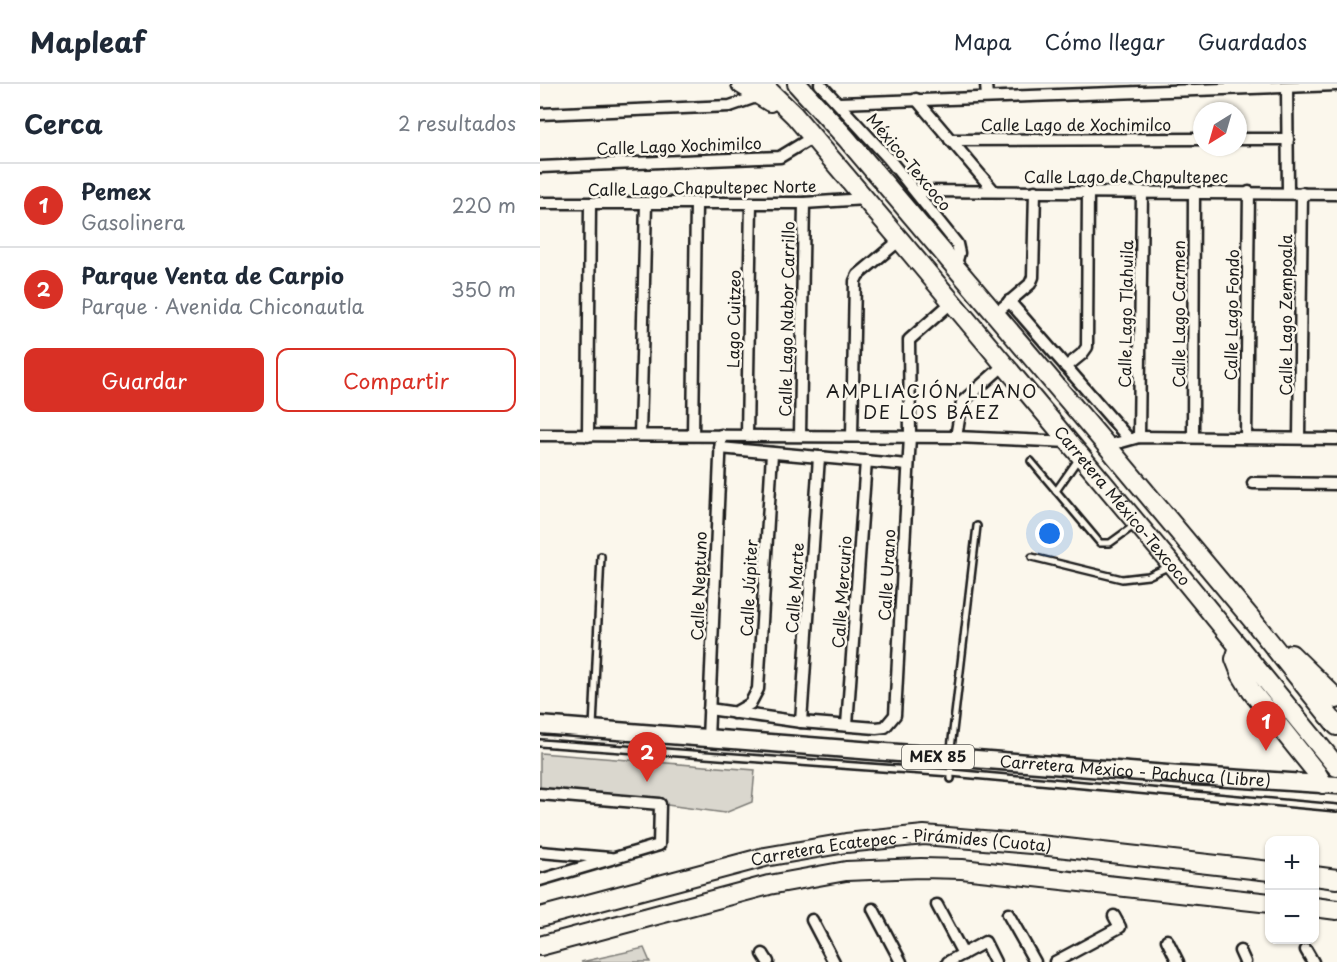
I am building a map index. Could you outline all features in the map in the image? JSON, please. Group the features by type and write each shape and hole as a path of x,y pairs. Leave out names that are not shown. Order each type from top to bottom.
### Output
{"highway":[{"path":"741,84 761,90"},
{"name":"Carretera México-Texcoco","path":"799,85 1107,446 1337,726"},
{"name":"Carretera México-Texcoco","path":"761,90 794,115 813,137 1172,565 1337,767"},
{"path":"1262,632 1298,660 1337,699"},
{"path":"1239,647 1234,659 1252,693 1316,772 1330,785"},
{"name":"Carretera Ecatepec - Pirámides (Cuota)","path":"540,917 765,857 846,843 924,835 1031,844 1265,871"},
{"name":"Carretera Ecatepec - Pirámides (Cuota)","path":"540,946 769,885 846,871 921,868 962,870 1265,903"},
{"path":"1319,877 1337,879"},
{"path":"1319,908 1337,910"}],"main road":[{"name":"Carretera México - Pachuca (Libre)","path":"540,725 708,739 823,735 951,770 1168,775 1330,785"}],"street":[{"name":"México-Texcoco","path":"820,84 916,191 957,244 959,253 955,268"},
{"path":"986,84 987,98"},
{"path":"839,103 1266,85 1287,87 1337,85"},
{"path":"1287,87 1288,192"},
{"path":"540,114 730,106 761,90"},
{"path":"916,99 994,191"},
{"name":"Calle Lago Xochimilco","path":"540,167 780,157 813,137"},
{"path":"1247,140 1288,139"},
{"name":"Calle Lago de Xochimilco","path":"950,140 1193,140"},
{"name":"Calle Lago de Chapultepec","path":"916,191 1337,194"},
{"path":"995,314 1030,284 1033,278 1035,191"},
{"path":"1066,367 1087,347 1088,191"},
{"name":"Calle Lago Tlahuila","path":"1134,438 1142,192"},
{"name":"Calle Lago Carmen","path":"1193,437 1194,192"},
{"name":"Calle Lago Fondo","path":"1246,438 1249,192"},
{"name":"Calle Lago Zempoala","path":"1299,438 1302,193"},
{"name":"Calle Lago Chapultepec Norte","path":"540,203 804,203 865,199"},
{"name":"Lago Cuitzeo","path":"747,435 751,203"},
{"name":"Calle Lago Nabor Carrillo","path":"800,435 804,203"},
{"path":"588,435 590,204"},
{"path":"639,435 646,204"},
{"path":"693,435 696,204"},
{"path":"852,436 855,281 858,275 900,240"},
{"path":"1009,301 1079,382 1134,438"},
{"name":"Calle Urano","path":"847,725 885,727 895,716 910,436 909,340 951,303"},
{"path":"1037,364 1051,351"},
{"path":"956,437 962,402 1004,365"},
{"path":"1071,404 1079,382"},
{"path":"540,435 956,437 1075,449"},
{"name":"Calle Neptuno","path":"708,739 721,435"},
{"path":"1107,446 1134,438 1337,439"},
{"path":"720,448 908,465"},
{"name":"Calle Júpiter","path":"734,713 750,704 758,689 772,453"},
{"name":"Calle Marte","path":"801,722 819,457"},
{"name":"Calle Mercurio","path":"847,725 866,461"},
{"path":"1253,483 1337,484"},
{"path":"709,710 801,722 823,735 847,725"},
{"path":"540,794 660,804 659,844 540,880"},
{"path":"540,852 613,858"},
{"path":"937,905 963,954"},
{"path":"873,909 902,962"},
{"path":"1008,914 1035,962"},
{"path":"1055,962 1120,927 1114,916"},
{"path":"812,920 834,962"},
{"path":"1167,940 1178,962"},
{"path":"948,962 985,942 995,962"},
{"path":"1306,950 1313,962"},
{"path":"1240,951 1245,962"}],"lane":[{"path":"1056,491 1075,449"},
{"path":"1030,461 1100,543 1110,543 1137,523"},
{"path":"951,770 977,526"},
{"path":"593,729 601,556"},
{"path":"1032,557 1122,579 1148,576 1172,565"},
{"path":"540,743 951,770 1337,808"}],"shaded area":[{"path":"540,753 755,770 752,802 725,813 660,804 540,795"},
{"path":"644,948 650,962 581,962"}],"place":[{"name":"Pemex","path":"1266,751"},
{"name":"Parque Venta de Carpio","path":"647,782"}],"district":[{"name":"AMPLIACIÓN LLANO DE LOS BÁEZ","path":"932,402"}]}
